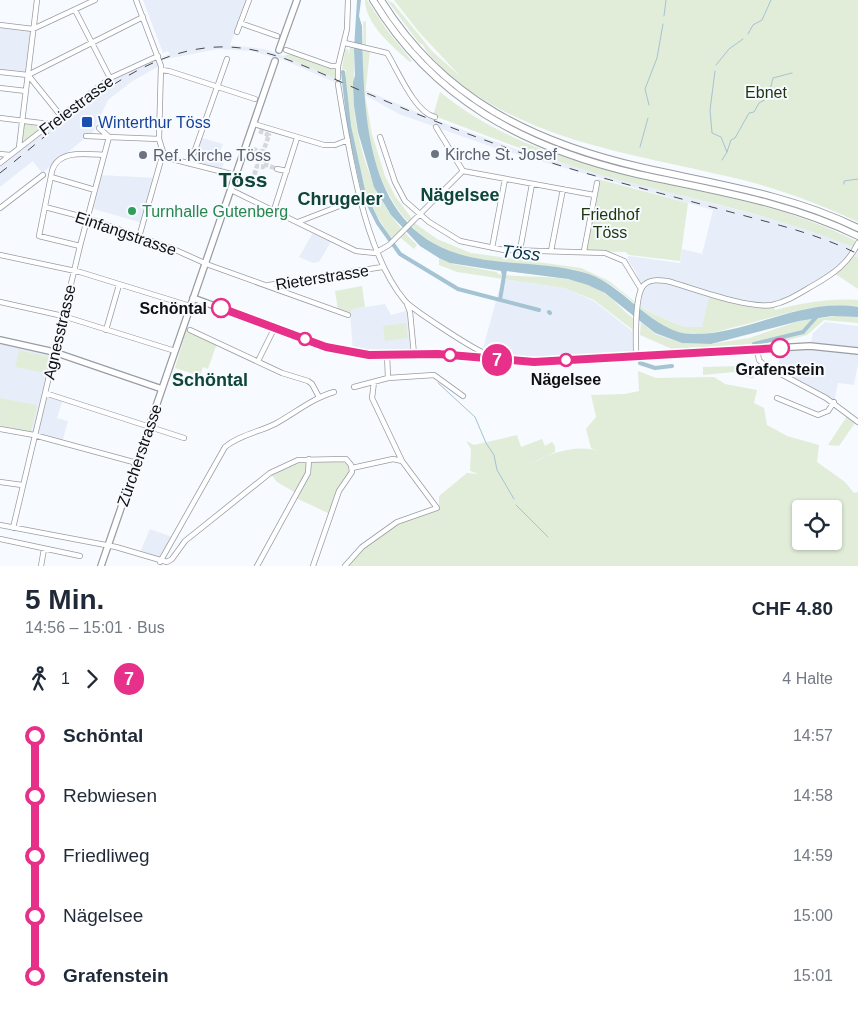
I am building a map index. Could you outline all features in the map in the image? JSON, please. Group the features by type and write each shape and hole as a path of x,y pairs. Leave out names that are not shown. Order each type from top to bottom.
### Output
{"highway":[{"path":"373,0 399,38 434,76 478,112 514,132 552,149 591,162 788,208 858,236"},
{"path":"381,0 414,45 446,78 482,105 526,130 559,144 608,159 784,200 816,210 858,228"}],"main road":[{"path":"282,50 296,0"},
{"name":"Zürcherstrasse","path":"101,566 235,175 256,125 275,61"},
{"path":"193,298 338,350 387,355 453,355 534,362 817,346 858,351"},
{"path":"0,340 54,352 162,389"}],"street":[{"path":"19,147 37,0"},
{"path":"0,25 33,29 95,0"},
{"path":"136,0 158,56 161,70 157,127 159,140 165,156 173,160 235,175"},
{"path":"237,32 249,0"},
{"path":"348,0 347,43 338,66 338,81 348,140 360,198 382,267 406,302 410,312 414,354"},
{"path":"75,10 110,78"},
{"path":"0,72 28,75 143,17"},
{"path":"240,23 276,36"},
{"path":"347,43 387,53 405,85 426,114 435,117"},
{"path":"282,50 334,67 338,66"},
{"name":"Freiestrasse","path":"0,163 110,78 158,56"},
{"path":"190,164 227,59"},
{"path":"161,70 218,86 255,99"},
{"path":"28,75 61,116"},
{"path":"0,88 26,90"},
{"path":"0,118 50,124"},
{"path":"256,125 297,138 335,145 348,140"},
{"path":"436,127 463,170 594,195"},
{"path":"99,128 109,137"},
{"path":"86,136 159,140"},
{"name":"Agnesstrasse","path":"13,528 74,270 109,137"},
{"path":"380,137 402,197 419,215 460,242 492,248 605,253 621,259 631,270 641,289 636,355"},
{"path":"274,210 297,138"},
{"path":"0,154 10,155"},
{"path":"80,246 39,236 54,165 66,156 104,155"},
{"path":"139,237 161,160 165,156"},
{"path":"277,169 287,171"},
{"path":"231,190 347,248 356,251 378,252 389,245 463,170"},
{"path":"0,208 42,175"},
{"path":"51,177 95,190"},
{"path":"492,248 505,179"},
{"path":"584,251 597,182"},
{"path":"520,250 532,184"},
{"path":"551,251 562,190"},
{"path":"298,222 360,198"},
{"name":"Einfangstrasse","path":"45,207 87,218 205,263"},
{"path":"641,289 652,281 666,281 745,303 770,305 786,300 834,273 849,259 858,244"},
{"path":"0,255 74,270 190,306"},
{"name":"Rieterstrasse","path":"205,263 269,285 382,267"},
{"path":"106,330 119,285"},
{"path":"269,285 348,315"},
{"path":"0,302 63,316 175,351"},
{"path":"406,302 482,352 486,359"},
{"path":"258,361 275,327"},
{"path":"190,330 312,384 319,397"},
{"path":"757,349 759,360 764,365 834,402 858,422"},
{"path":"387,355 388,378"},
{"path":"354,387 388,378 434,375 463,396"},
{"path":"345,566 362,547 397,522 437,508 402,461 372,398 374,382"},
{"path":"160,562 225,447 236,439 273,424 319,397 334,392"},
{"path":"45,393 184,438"},
{"path":"777,398 818,414 828,411 834,402"},
{"path":"0,429 34,435 137,463"},
{"path":"0,525 108,545 160,562 172,559 185,541 270,473 288,463 309,459 346,460 352,468"},
{"path":"257,566 308,473 309,459"},
{"path":"352,468 393,459 402,461"},
{"path":"313,566 336,496 350,476 352,468"},
{"path":"0,482 22,484"},
{"path":"0,539 80,556"},
{"path":"41,566 44,549"}],"shaded area":[{"path":"143,0 247,0 230,45 264,49 330,72 336,78 336,83 284,60 251,51 218,49 161,61 159,66 131,82 108,100 93,132 42,173 33,161 0,187 0,166 2,164 119,74 170,54 168,51 163,53"},
{"path":"0,25 33,29 28,75 0,72"},
{"path":"365,90 433,119 516,149 599,174 811,229 858,249 858,258 852,254 845,264 790,299 702,327 686,327 674,323 645,310 638,304 641,288 636,272 627,259 629,256 680,263 682,249 702,254 713,210 498,149 399,114 365,95"},
{"path":"199,137 223,144 218,156 225,159 221,172 190,164"},
{"path":"99,175 156,178 143,223 90,208"},
{"path":"314,231 332,240 319,262 313,263 299,257"},
{"path":"502,279 564,288 594,301 632,331 633,326 637,329 636,355 511,361 486,359 482,352"},
{"path":"385,304 391,315 409,310 414,354 353,353 350,312 353,309"},
{"path":"825,322 858,326 858,364 854,385 838,383 834,402 777,371 782,347 810,346 813,333"},
{"path":"0,340 54,352 45,393 63,399 57,418 68,421 62,443 0,429"},
{"path":"150,529 172,537 159,558 140,552"}],"green space":[{"path":"365,0 367,0 386,29 412,61 410,62 396,50 375,26 366,9"},
{"name":"Ebnet","path":"387,0 393,3 432,51 461,77 419,32 394,0 858,0 858,222 810,201 743,180 595,146 563,136 502,110 467,89 443,69 422,44 419,43"},
{"path":"366,21 366,47 370,51 365,95 372,134 385,176 395,196 416,224 437,239 471,253 581,268 609,281 645,310 686,327 702,327 710,292 745,303 773,304 775,310 826,300 858,300 858,307 828,306 798,310 713,332 687,334 666,327 614,287 588,274 572,269 473,258 436,244 416,230 400,212 387,191 377,168 365,119 363,94 363,22"},
{"path":"350,47 354,48 354,105 360,145 366,164 381,199 391,216 417,245 414,249 396,234 391,238 368,202 364,190 349,126 344,85 346,70 342,69 345,50 348,49 349,54"},
{"path":"291,54 337,69 337,79 283,56"},
{"path":"440,92 487,124 538,147 590,165 752,203 805,219 856,241 853,247 759,215 630,183 537,154 437,117 436,114 433,116"},
{"path":"24,124 39,125 41,128 27,139 21,141"},
{"name":"Friedhof Töss","path":"598,179 688,203 680,261 629,255 625,252 584,251"},
{"path":"852,254 858,258 858,289 834,273"},
{"path":"439,258 453,264 497,272 498,274 550,277 589,285 606,294 633,318 633,330 594,300 564,288 457,272 439,265"},
{"path":"362,286 365,307 353,309 348,315 338,310 335,291"},
{"path":"836,316 858,317 858,323 824,320 807,335 777,343 672,349 640,335 641,322 655,334 682,343 711,344 749,338 799,321"},
{"path":"406,323 408,338 385,341 383,326"},
{"path":"187,328 217,343 208,369 203,367 200,376 175,368"},
{"path":"19,350 49,357 45,373 15,367"},
{"path":"740,366 755,374 753,379 734,372 703,375 703,367"},
{"path":"638,371 656,378 714,377 725,384 757,390 754,403 764,408 767,425 787,436 819,445 817,462 845,482 854,493 858,492 858,566 345,566 354,555 397,522 435,510 439,506 439,496 467,473 479,474 470,471 471,449 466,441 474,445 517,435 521,447 542,439 545,446 552,442 555,446 555,452 546,456 573,449 598,451 591,448 586,429 596,417 591,395 625,394 639,391"},
{"path":"0,398 37,405 31,432 0,425"},
{"path":"847,416 855,423 839,446 828,445"},
{"path":"309,459 342,461 348,465 349,474 337,489 330,514 294,497 296,493 277,482 270,473"}],"water":[{"path":"357,0 361,0 359,16 362,26 364,92 375,160 386,190 403,218 427,239 459,254 475,258 557,267 589,274 615,288 652,318 678,332 692,334 713,333 794,312 836,306 858,307 858,317 832,316 799,321 711,344 682,343 655,333 605,293 588,285 568,279 507,271 502,275 501,271 450,263 420,246 391,215 374,187 358,132 353,83 355,75 354,49"}],"waterway":[{"path":"664,16 666,0"},
{"path":"748,34 753,25 762,20 771,0"},
{"path":"649,105 645,89 657,58 663,24"},
{"path":"716,65 729,49 743,39"},
{"path":"715,71 710,110 712,133 721,137 727,152 722,160"},
{"path":"343,72 349,126 364,195 378,223 400,254 458,289 539,310"},
{"path":"727,152 731,140 735,138 749,113 754,112 759,103 768,98 773,78 792,73"},
{"path":"640,147 648,118"},
{"path":"844,184 844,181 858,179"},
{"path":"500,300 505,270"},
{"path":"754,344 803,332 818,315"},
{"path":"640,363 655,368 672,366"},
{"path":"438,383 475,417 486,443 494,455 497,470 514,499"},
{"path":"516,505 548,537"}],"tunnel":[{"path":"259,131 269,135 263,152"},
{"path":"253,149 267,154 263,167 257,166 254,176"},
{"path":"264,164 277,169"}],"railway":[{"path":"0,173 96,97 122,79 149,65 177,54 205,48 245,48 264,52 302,65 387,102 509,149 571,169 799,231 829,241 858,254"}],"bus line":[{"name":"7","path":"221,308 326,347 355,354 426,353 534,362 613,356 780,348"}],"place":[{"name":"Winterthur Töss","path":"87,122"},
{"name":"Kirche St. Josef","path":"435,154"},
{"name":"Ref. Kirche Töss","path":"143,155"},
{"name":"Turnhalle Gutenberg","path":"132,211"},
{"name":"Schöntal","path":"221,308"},
{"name":"Grafenstein","path":"780,348"},
{"name":"Nägelsee","path":"566,360"}],"district":[{"name":"Töss","path":"243,180"},
{"name":"Nägelsee","path":"460,195"},
{"name":"Chrugeler","path":"340,199"},
{"name":"Schöntal","path":"210,380"}]}
